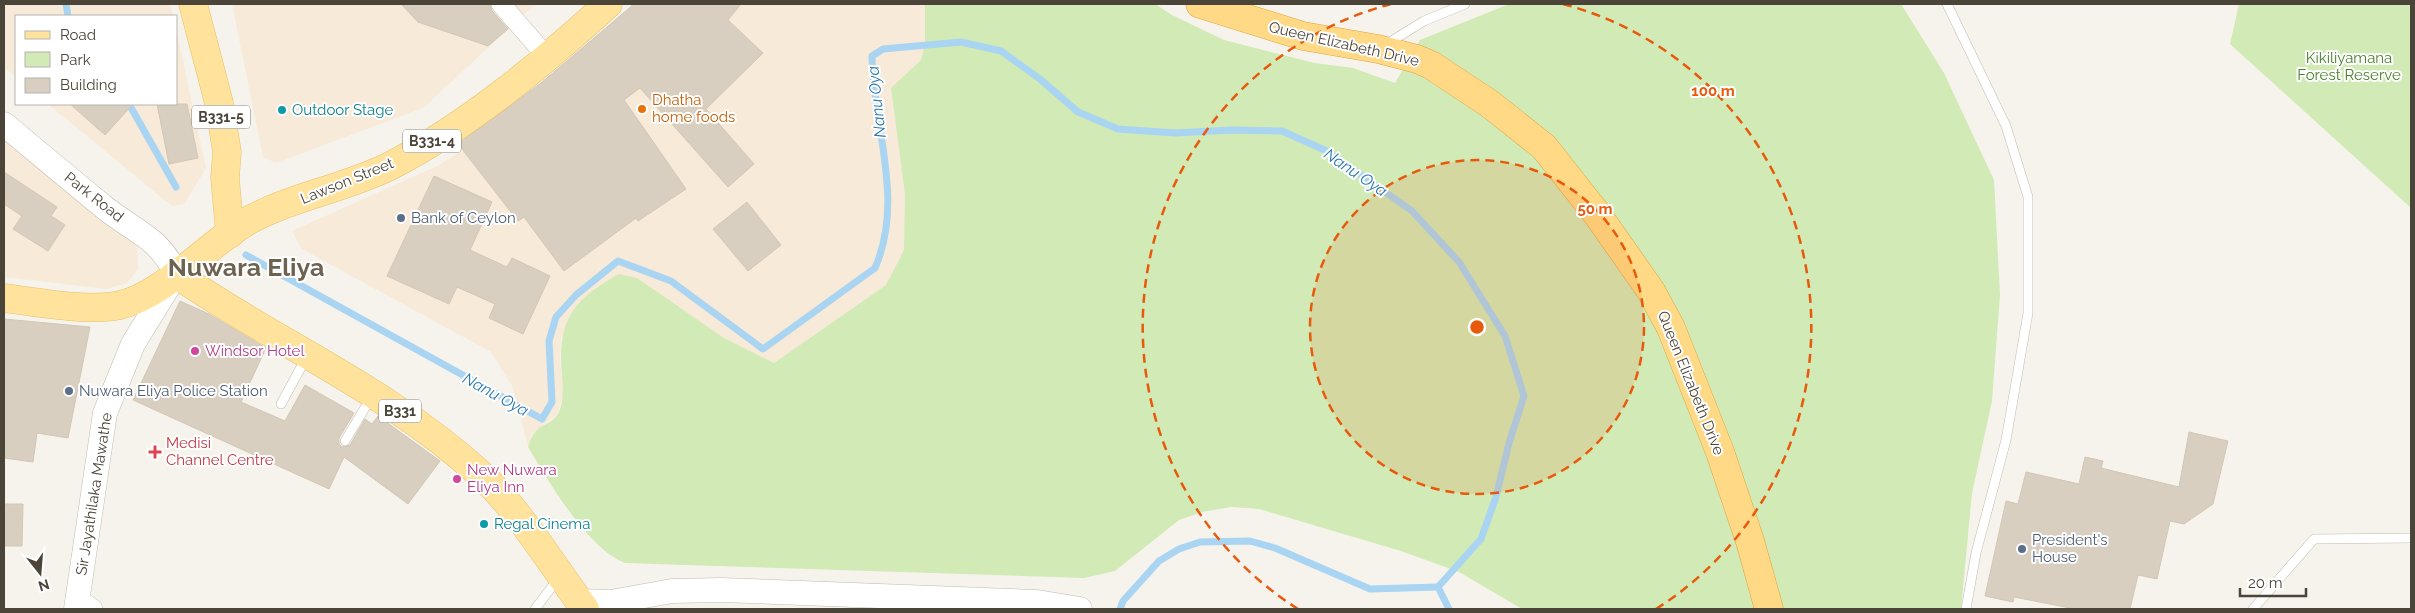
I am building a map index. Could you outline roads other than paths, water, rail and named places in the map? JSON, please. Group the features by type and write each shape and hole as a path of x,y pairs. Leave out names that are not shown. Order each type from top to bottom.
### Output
{"highway":[{"name":"Queen Elizabeth Drive","path":"1200,4 1303,36 1378,49 1431,65 1512,120 1550,154 1597,214 1659,304 1678,343 1720,452 1750,541 1769,609"}],"main road":[{"name":"B331-5","path":"193,4 219,103 232,179 238,192 249,202 267,212"},
{"name":"Lawson Street","path":"4,298 84,306 120,305 134,300 176,274 244,223 267,212 318,195 389,166 444,134 506,89 608,4"},
{"name":"B331-5","path":"227,152 225,178 230,234"},
{"name":"B331","path":"176,274 202,292 308,353 428,430 482,475 519,519 582,605"}],"street":[{"path":"501,4 546,56"},
{"name":"Park Road","path":"4,124 107,209 159,246 169,258 176,274"},
{"name":"Sir Jayathilaka Mawathe","path":"82,606 105,413 133,344 176,274"},
{"path":"582,605 672,591 763,590 1037,602 1080,609"}],"lane":[{"path":"1378,49 1424,21 1465,4"},
{"path":"1947,4 2006,126 2028,197 2028,313 2006,440 1976,553 1966,609"},
{"path":"280,404 308,353"},
{"path":"345,441 373,394"},
{"path":"2253,609 2314,539 2411,538"},
{"path":"535,609 560,577"}],"waterway":[{"name":"Nanu Oya","path":"66,4 68,15"},
{"name":"Nanu Oya","path":"246,255 542,419 552,402 549,341 556,317 576,295 618,261 671,281 763,349 875,268 884,242 887,216 887,189 872,56 883,49 961,42 1001,51 1040,79 1078,112 1118,129 1175,133 1232,130 1282,131 1327,151 1412,211 1459,262 1505,336 1524,396 1509,443 1496,497 1481,539 1438,587"},
{"name":"Nanu Oya","path":"130,105 176,187"},
{"path":"1120,609 1123,601 1159,561 1179,549 1200,542 1250,541 1275,548 1370,589 1438,587"},
{"name":"Nanu Oya","path":"1438,587 1449,609"}],"place":[{"name":"Dhatha home foods","path":"642,109"},
{"name":"Outdoor Stage","path":"282,110"},
{"name":"Bank of Ceylon","path":"401,218"},
{"name":"Windsor Hotel","path":"195,351"},
{"name":"Nuwara Eliya Police Station","path":"69,391"},
{"name":"Medisi Channel Centre","path":"155,452"},
{"name":"New Nuwara Eliya Inn","path":"457,479"},
{"name":"Regal Cinema","path":"484,524"},
{"name":"President's House","path":"2022,549"}],"district":[{"name":"Nuwara Eliya","path":"246,267"}],"park label":[{"name":"Kikiliyamana Forest Reserve","path":"2349,66"}]}
